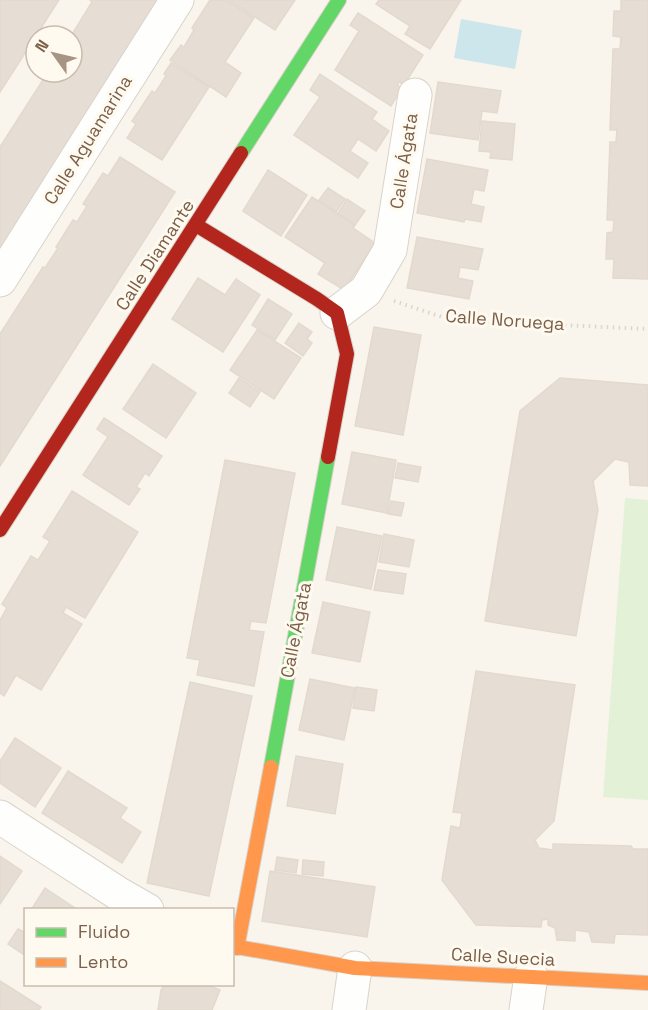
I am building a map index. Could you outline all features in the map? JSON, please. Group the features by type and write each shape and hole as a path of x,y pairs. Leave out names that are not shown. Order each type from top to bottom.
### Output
{"street":[{"name":"Calle Aguamarina","path":"0,280 177,0"},
{"name":"Calle Diamante","path":"0,530 339,0"},
{"name":"Calle Ágata","path":"235,947 347,354 337,313 366,291 390,250 415,95"},
{"path":"196,225 317,298 337,313"},
{"path":"0,817 119,894 145,908"},
{"name":"Calle Suecia","path":"235,947 355,968 648,983"},
{"path":"350,1010 355,968"},
{"path":"525,1010 531,976"}],"path":[{"name":"Calle Noruega","path":"366,291 451,320 648,329"}],"green space":[{"path":"625,498 648,500 648,800 603,797"}],"water":[{"path":"461,19 522,30 515,69 454,58"}],"building":[{"path":"0,0 59,0 44,24 24,24 24,55 0,92"},
{"path":"90,0 159,0 0,251 0,147 40,84 84,84 84,24 78,24 92,2"},
{"path":"210,0 226,0 254,18 225,62 241,73 226,97 170,60 181,45 184,47 194,30 192,28"},
{"path":"229,0 295,0 275,30"},
{"path":"379,0 461,0 430,49 405,34 410,26 376,4"},
{"path":"621,0 648,0 648,279 613,278 614,259 606,259 607,233 613,232 614,220 607,220 610,142 616,142 617,130 610,130 613,49 620,49 621,37 613,36 614,11 621,11"},
{"path":"358,13 423,55 404,85 399,82 397,85 402,88 391,106 335,70 359,31 350,25"},
{"path":"171,63 209,87 162,160 127,138 136,124 132,121 152,91 155,93"},
{"path":"320,74 377,112 372,119 389,131 376,151 358,139 350,151 368,163 358,178 294,135 320,97 310,90"},
{"path":"438,82 501,91 497,113 482,111 478,140 430,133"},
{"path":"482,121 515,124 512,160 490,158 491,152 479,151"},
{"path":"120,157 175,192 0,466 0,334 43,267 45,268 58,248 56,247 73,220 77,222 87,206 83,204 103,173 108,176"},
{"path":"427,159 488,170 484,191 474,189 471,204 484,207 481,222 465,219 464,222 417,213"},
{"path":"268,170 307,195 281,236 243,211"},
{"path":"328,188 345,199 336,212 319,200"},
{"path":"312,197 355,225 353,228 375,243 344,290 318,274 325,263 285,237"},
{"path":"347,199 365,211 355,225 338,213"},
{"path":"417,237 483,249 478,270 460,267 458,278 473,281 469,299 407,288"},
{"path":"198,278 225,295 236,279 260,295 223,352 172,319"},
{"path":"268,299 292,314 275,340 252,325"},
{"path":"299,323 312,332 307,339 312,343 303,356 285,343"},
{"path":"374,327 421,335 403,435 355,426"},
{"path":"257,330 301,358 274,399 230,370"},
{"path":"153,364 196,393 166,438 123,409"},
{"path":"239,378 260,392 250,407 229,393"},
{"path":"560,378 648,385 648,486 630,485 629,462 615,459 593,481 598,510 576,636 485,621 520,411"},
{"path":"104,418 162,456 149,476 145,473 136,487 140,489 129,505 83,475 108,437 97,429"},
{"path":"352,452 396,460 387,513 342,504"},
{"path":"225,460 295,473 266,623 251,621 249,630 264,632 254,686 197,675 200,660 187,658"},
{"path":"398,463 421,467 418,482 395,478"},
{"path":"72,491 138,532 85,618 66,607 63,613 82,624 41,690 16,675 4,696 0,693 0,620 7,608 2,604 31,556 38,560 50,541 43,537"},
{"path":"391,501 404,503 401,516 388,514"},
{"path":"337,527 382,536 371,589 326,580"},
{"path":"384,534 414,540 409,567 379,562"},
{"path":"378,570 406,574 403,594 374,590"},
{"path":"323,602 370,612 360,662 312,653"},
{"path":"476,671 575,685 554,821 535,840 539,848 553,850 553,844 631,846 633,849 648,849 648,935 615,934 614,943 592,942 589,932 575,930 575,941 557,940 555,928 548,925 548,919 542,920 541,927 476,925 442,880 451,826 460,828 462,813 453,812"},
{"path":"310,679 355,688 344,740 299,730"},
{"path":"190,682 252,696 209,896 147,883"},
{"path":"356,687 377,690 374,711 353,708"},
{"path":"15,738 61,768 35,807 0,783 0,761"},
{"path":"296,756 343,764 335,814 287,806"},
{"path":"68,771 127,808 120,818 141,832 122,863 42,813"},
{"path":"0,856 22,871 0,904"},
{"path":"277,857 298,860 296,873 275,870"},
{"path":"303,860 324,862 323,876 302,874"},
{"path":"270,871 375,887 367,937 262,921"},
{"path":"45,888 75,908 32,908"},
{"path":"18,929 24,932 24,955 8,944"},
{"path":"0,981 41,1007 39,1010 0,1010"},
{"path":"164,986 210,986 220,990 212,1010 158,1010"}],"traffic: fast":[{"path":"241,153 339,0"},
{"path":"271,767 328,457"}],"traffic: slow":[{"path":"237,948 271,767"},
{"path":"234,946 355,968 648,983"}],"traffic: jam":[{"path":"0,530 241,153"},
{"path":"196,225 337,313 347,354 328,457"}]}
